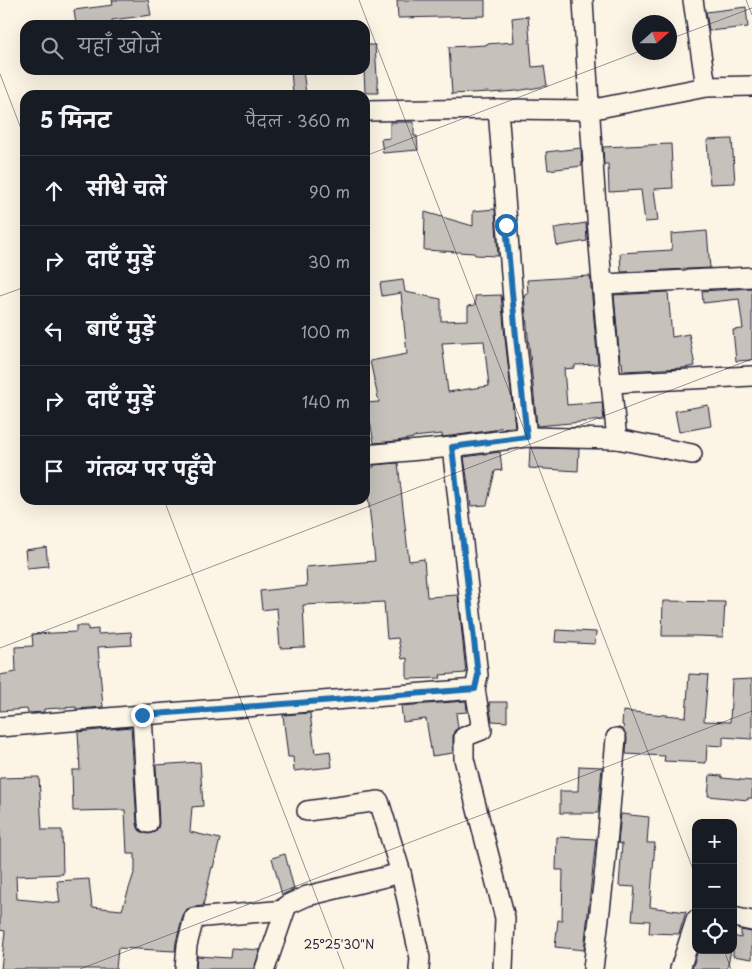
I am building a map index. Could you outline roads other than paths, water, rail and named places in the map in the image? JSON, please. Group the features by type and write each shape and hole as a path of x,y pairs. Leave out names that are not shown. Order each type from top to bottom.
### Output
{"street":[{"path":"583,0 589,110 617,439"},
{"path":"693,0 706,87"},
{"path":"370,111 589,110 706,87 752,86"},
{"path":"498,109 516,337 527,437"},
{"path":"603,284 752,278"},
{"path":"611,383 752,376"},
{"path":"370,455 452,447 527,437 617,439 692,454"},
{"path":"452,447 478,675 475,689 482,730 464,738 464,759 505,918 503,969"},
{"path":"0,727 475,689"},
{"path":"142,715 148,823"},
{"path":"593,969 605,868 616,738"},
{"path":"307,811 379,801 401,873 420,958 419,969"},
{"path":"265,969 287,906 307,896 401,873"},
{"path":"185,969 187,945 194,918 285,910"},
{"path":"737,918 752,921"},
{"path":"680,969 692,932"}]}
